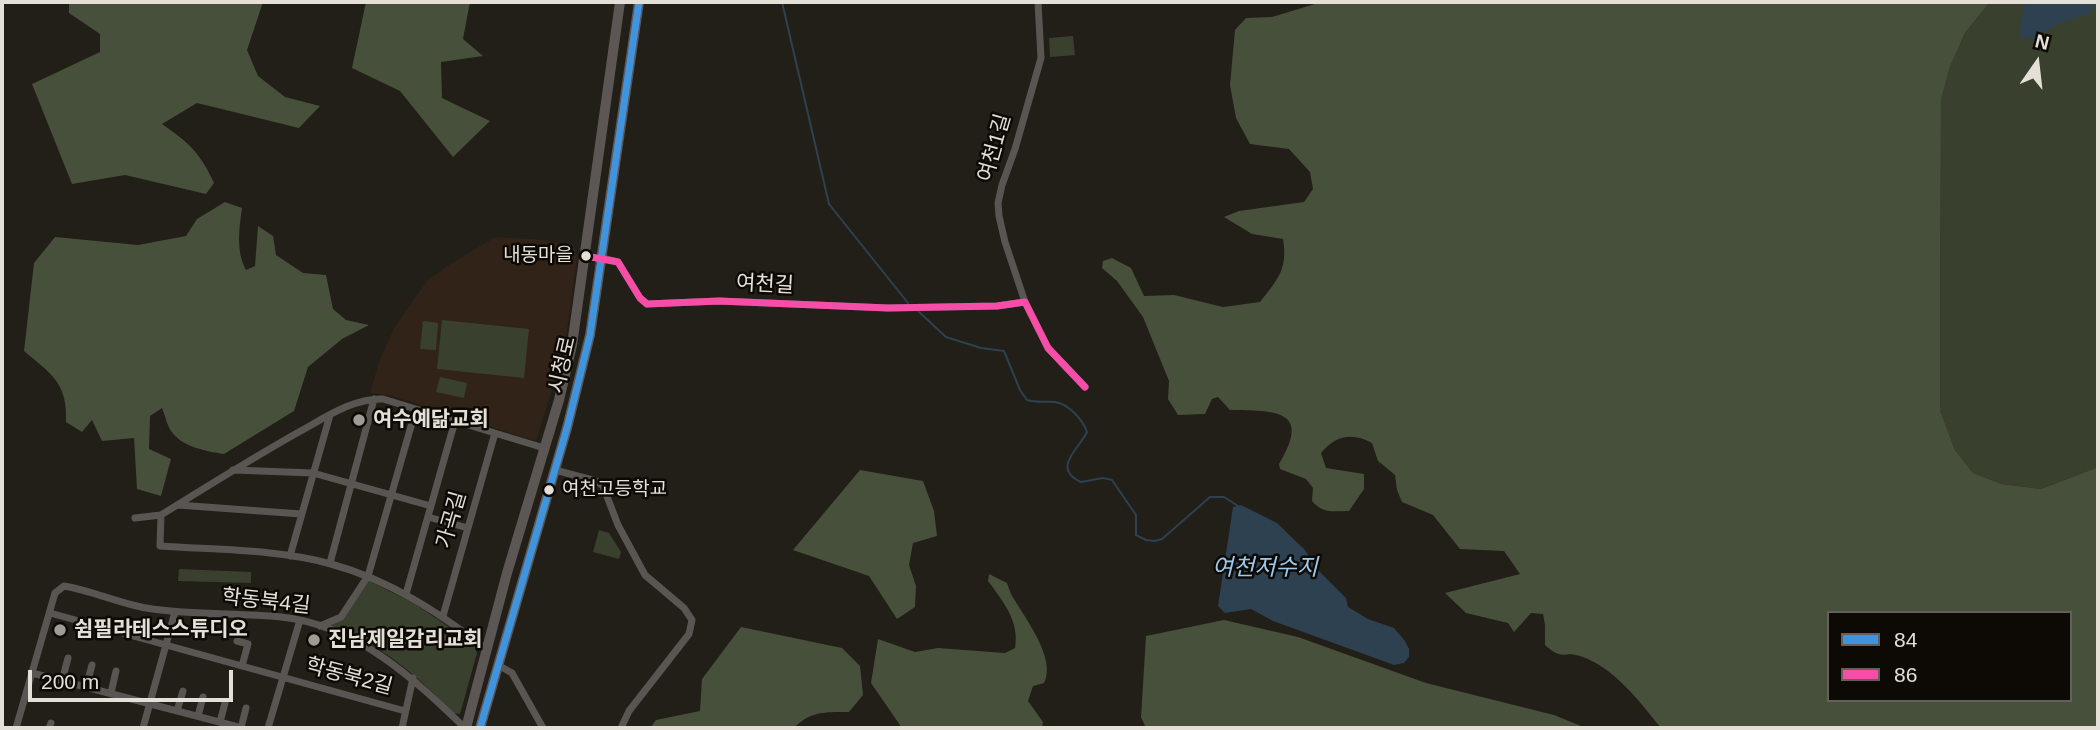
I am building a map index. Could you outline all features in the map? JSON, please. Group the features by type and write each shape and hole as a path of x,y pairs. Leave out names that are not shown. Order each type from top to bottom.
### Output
{"street":[{"name":"시청로","path":"465,728 572,345 620,2"},
{"name":"시청로","path":"480,728 587,350 639,2"},
{"name":"여천1길","path":"1025,302 1005,242 999,203 1004,177 1015,149 1041,58 1038,2"},
{"path":"586,256 602,258"},
{"name":"여천길","path":"602,258 618,262 639,298 647,304 719,301 908,308 997,306 1025,302"},
{"path":"1025,302 1048,348 1085,387"},
{"path":"135,518 161,515 231,470 330,415 374,399 383,399 544,448"},
{"path":"330,563 374,399"},
{"path":"320,626 341,617 368,576 416,409"},
{"path":"290,556 330,415"},
{"name":"가곡길","path":"406,594 455,421"},
{"name":"가곡길","path":"443,616 495,433"},
{"path":"231,470 313,473 431,506"},
{"path":"555,470 596,481 603,486 618,525 645,575 687,611 692,620 689,634 629,711 621,728"},
{"path":"177,505 301,514"},
{"path":"161,515 160,546 290,556 330,563 368,576 406,594 443,616 487,649"},
{"path":"428,517 468,528"},
{"path":"507,573 523,577"},
{"name":"학동북4길","path":"16,728 56,591 64,586 148,609 282,617 320,626 364,644 413,678 465,728"},
{"path":"143,728 175,612"},
{"path":"50,613 283,677"},
{"name":"학동북2길","path":"268,728 300,620"},
{"path":"237,641 248,644 243,666"},
{"path":"62,681 68,658"},
{"path":"498,664 512,673 544,728"},
{"path":"86,687 92,665"},
{"path":"111,693 116,671"},
{"path":"32,673 241,728 246,708"},
{"name":"학동북2길","path":"283,677 405,711"},
{"path":"402,728 413,678"},
{"path":"177,711 183,691"},
{"path":"198,716 203,697"},
{"path":"219,722 225,703"}],"shaded area":[{"name":"여천고등학교","path":"495,237 546,240 575,248 577,258 567,331 536,441 388,395 370,393 379,362 395,326 427,281"}],"green space":[{"path":"69,2 263,2 247,50 258,76 285,97 320,106 299,128 197,103 162,124 186,142 204,163 214,183 206,194 125,175 72,184 32,84 100,52 100,34 69,13"},
{"path":"366,2 470,2 463,39 483,56 441,62 442,98 490,121 453,157 400,91 352,68"},
{"path":"1307,2 1990,2 1965,33 1950,67 1941,100 1940,410 1955,450 1973,473 2002,484 2041,489 2098,467 2098,728 1661,728 1625,686 1604,668 1580,656 1556,653 1545,645 1543,614 1531,613 1514,632 1508,623 1466,613 1445,593 1520,574 1504,551 1460,549 1433,515 1402,502 1395,475 1378,461 1372,443 1351,437 1338,439 1321,453 1326,468 1364,474 1364,489 1349,511 1329,511 1312,501 1313,488 1306,479 1280,469 1279,464 1292,432 1290,423 1283,416 1261,411 1230,410 1218,397 1212,399 1205,414 1178,415 1168,399 1169,381 1143,317 1117,281 1102,268 1103,261 1112,258 1131,268 1144,296 1174,295 1223,307 1260,302 1272,287 1283,266 1283,239 1252,234 1224,217 1239,211 1304,202 1313,189 1310,172 1289,149 1250,144 1236,118 1230,85 1235,30 1246,18 1272,17 1315,4"},
{"path":"1990,2 2098,2 2098,467 2041,489 2002,484 1973,473 1955,450 1940,410 1941,100 1950,67 1965,33"},
{"path":"1073,36 1075,55 1050,57 1049,38"},
{"path":"225,202 242,208 240,248 246,270 255,266 258,226 273,236 276,255 303,273 326,275 333,309 346,320 369,325 342,339 308,367 294,411 224,454 202,450 181,441 168,426 162,408 150,416 149,449 171,459 161,496 137,489 134,438 102,441 92,420 82,432 66,422 61,388 50,373 24,351 34,263 55,237 138,245 186,236 197,219"},
{"path":"442,320 529,329 524,378 437,369"},
{"path":"423,321 438,323 436,350 420,349"},
{"path":"440,377 467,383 464,398 436,392"},
{"path":"860,470 923,481 934,511 937,536 913,543 909,565 916,586 915,607 897,619 869,576 793,550"},
{"path":"599,530 609,533 621,552 619,559 593,552"},
{"path":"179,569 251,572 251,583 178,581"},
{"path":"989,574 1007,583 1043,650 1047,673 1044,683 1033,686 1028,701 1043,722 1042,728 902,728 871,683 878,639 915,652 938,648 1005,653 1015,648 1013,621 988,581"},
{"path":"369,581 415,604 474,644 477,653 460,714 453,713 411,673 380,650 328,626 343,619"},
{"path":"1224,620 1298,637 1426,683 1554,715 1586,728 1146,728 1141,717 1146,636"},
{"path":"741,627 842,648 860,666 863,695 849,712 812,715 794,728 650,728 656,720 700,711 702,679"}],"water":[{"path":"2025,2 2098,2 2088,14 2055,25 2034,39 2020,37 2019,33"},
{"name":"여천저수지","path":"1241,505 1277,523 1305,550 1315,567 1346,598 1348,607 1368,619 1394,628 1409,649 1409,657 1404,663 1394,665 1273,621 1251,609 1225,613 1218,606 1233,507"}],"waterway":[{"path":"782,2 829,204 908,303"},
{"path":"918,311 946,337 981,348 1004,351 1027,400 1060,403 1075,413 1087,432 1070,458 1068,471 1081,482 1103,478 1112,480 1136,515 1136,535 1146,540 1162,539 1210,497 1224,497 1238,506"}],"transit line":[{"name":"84","path":"480,728 567,428 590,335 639,2"},
{"name":"86","path":"586,256 618,262 640,298 647,304 719,301 888,308 997,306 1025,302 1048,348 1085,387"}],"place":[{"name":"내동마을","path":"586,256"},
{"name":"여수예닮교회","path":"359,420"},
{"name":"여천고등학교","path":"549,490"},
{"name":"쉼필라테스스튜디오","path":"60,630"},
{"name":"진남제일감리교회","path":"314,640"}]}
